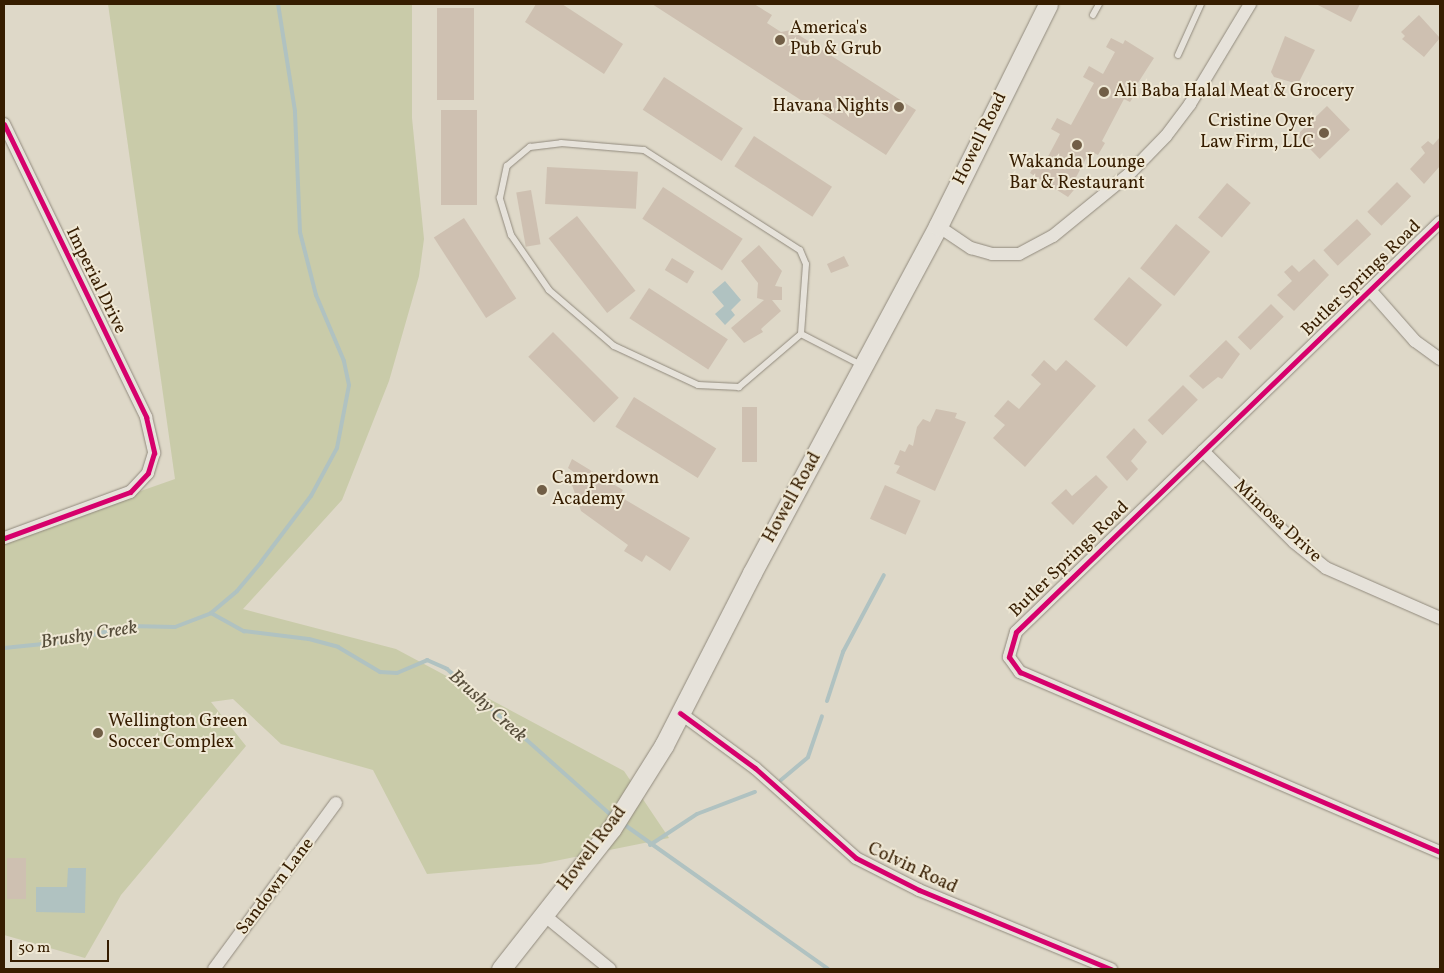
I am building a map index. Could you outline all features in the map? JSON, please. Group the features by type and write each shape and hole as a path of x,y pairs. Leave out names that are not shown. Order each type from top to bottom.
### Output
{"main road":[{"name":"Howell Road","path":"501,969 598,847 639,786 680,714 752,573 865,367 938,226 1048,4"}],"street":[{"path":"938,226 971,248 992,254 1019,254 1053,236 1129,174 1166,136 1190,104 1250,4"},
{"name":"Imperial Drive","path":"4,124 146,417 154,453 148,473 130,492 4,538"},
{"name":"Butler Springs Road","path":"1440,222 1016,632 1009,658 1020,672 1440,852"},
{"path":"1370,290 1415,342 1440,359"},
{"name":"Mimosa Drive","path":"1202,451 1294,542 1326,568 1440,618"},
{"name":"Colvin Road","path":"680,714 755,768 856,858 919,890 1111,969"},
{"name":"Sandown Lane","path":"214,969 336,803"},
{"path":"544,915 610,969"}],"lane":[{"path":"1093,15 1099,4"},
{"path":"1178,55 1202,4"},
{"path":"561,142 644,150 800,250 806,264 801,334 739,387 698,385 614,346 549,290 511,235 500,198 507,166 530,147 561,142"},
{"path":"801,334 865,367"}],"green space":[{"path":"108,4 412,4 412,118 424,239 419,276 389,381 342,500 243,609 396,649 624,771 669,838 540,864 427,874 373,770 281,744 233,699 211,702 246,746 121,895 85,958 4,935 4,539 175,479"}],"shaded area":[{"path":"725,281 741,300 731,310 735,315 725,325 715,314 724,306 712,292"},
{"path":"68,868 86,868 85,913 36,912 36,887 67,887"}],"building":[{"path":"536,4 562,4 623,44 604,74 525,22"},
{"path":"652,4 754,4 772,15 767,23 781,32 791,30 916,110 886,155"},
{"path":"1316,4 1360,4 1351,22"},
{"path":"437,8 474,8 474,100 437,100"},
{"path":"1419,15 1440,38 1424,57 1402,39 1405,36 1401,32"},
{"path":"1285,36 1315,50 1298,84 1274,77 1271,72"},
{"path":"1111,38 1123,44 1125,40 1154,58 1134,89 1137,91 1130,102 1124,99 1102,141 1105,143 1098,155 1090,151 1073,183 1078,185 1068,197 1030,173 1036,162 1043,166 1060,134 1051,129 1057,118 1071,125 1094,83 1083,77 1089,66 1103,74 1115,52 1106,47"},
{"path":"664,77 743,128 722,161 643,110"},
{"name":"Cristine Oyer Law Firm, LLC","path":"1327,106 1350,130 1320,159 1297,135"},
{"path":"441,110 477,110 477,205 441,205"},
{"path":"754,136 832,187 812,217 734,166"},
{"path":"1440,137 1440,166 1424,184 1410,169 1425,153 1421,147 1428,141 1433,145"},
{"path":"547,167 638,172 636,209 545,204"},
{"path":"1397,182 1411,196 1381,226 1367,212"},
{"path":"1227,183 1251,203 1222,237 1198,217"},
{"path":"663,187 743,239 722,271 642,219"},
{"path":"531,190 541,244 526,247 516,193"},
{"path":"577,216 635,291 607,313 549,238"},
{"path":"464,218 516,299 486,318 434,238"},
{"path":"1357,219 1371,234 1338,266 1323,250"},
{"path":"1176,224 1210,252 1174,296 1140,268"},
{"path":"759,245 782,271 775,286 782,287 782,300 772,300 781,311 761,329 763,332 744,343 731,328 764,300 757,298 758,283 741,261"},
{"path":"844,256 849,266 831,273 827,264"},
{"path":"672,258 694,271 687,283 665,270"},
{"path":"1314,259 1329,275 1294,311 1277,295 1292,281 1284,272 1292,265 1299,272"},
{"path":"1129,277 1162,305 1127,347 1094,319"},
{"path":"649,288 728,339 708,369 629,318"},
{"path":"1271,304 1284,317 1250,350 1238,337"},
{"path":"553,332 619,398 594,423 528,357"},
{"path":"1226,340 1240,354 1222,379 1218,377 1203,389 1189,376"},
{"path":"1044,360 1056,371 1066,360 1096,386 1025,467 993,438 1005,425 994,416 1008,400 1019,409 1041,384 1031,375"},
{"path":"1183,385 1198,400 1162,435 1148,420"},
{"path":"634,397 716,448 698,478 615,427"},
{"path":"742,407 757,407 757,462 742,462"},
{"path":"936,409 957,413 955,418 966,422 935,491 896,473 900,466 894,464 900,450 905,452 909,444 913,446 917,427 923,419 930,422"},
{"path":"1134,428 1147,442 1131,461 1138,469 1127,481 1106,457"},
{"path":"572,459 623,490 619,496 690,538 670,571 646,555 642,562 624,551 628,545 581,511 572,485 579,476 568,468"},
{"path":"1096,475 1108,487 1073,525 1051,503 1066,489 1072,496"},
{"path":"885,485 921,501 906,535 870,519"},
{"path":"7,858 26,858 26,899 7,899"}],"waterway":[{"path":"4,648 63,642 129,626 175,627 211,613 237,591 261,562 311,496 337,448 349,385 344,361 316,295 300,232 295,111 278,4"},
{"path":"827,701 843,652 884,575"},
{"name":"Brushy Creek","path":"211,613 244,631 309,639 338,647 380,672 397,673 427,660 447,669 612,816"},
{"path":"781,780 808,757 822,716"},
{"path":"650,845 697,814 755,792"},
{"name":"Brushy Creek","path":"622,823 828,969"}],"cycle path":[{"path":"4,124 146,417 154,453 148,473 130,492 4,538"},
{"path":"1440,222 1016,632 1009,657 1020,672 1440,852"},
{"path":"680,713 755,768 856,858 919,890 1111,969"}],"place":[{"name":"America's Pub & Grub","path":"780,40"},
{"name":"Ali Baba Halal Meat & Grocery","path":"1104,92"},
{"name":"Havana Nights","path":"899,107"},
{"name":"Cristine Oyer Law Firm, LLC","path":"1324,133"},
{"name":"Wakanda Lounge Bar & Restaurant","path":"1077,145"},
{"name":"Camperdown Academy","path":"542,490"},
{"name":"Wellington Green Soccer Complex","path":"98,733"}]}
